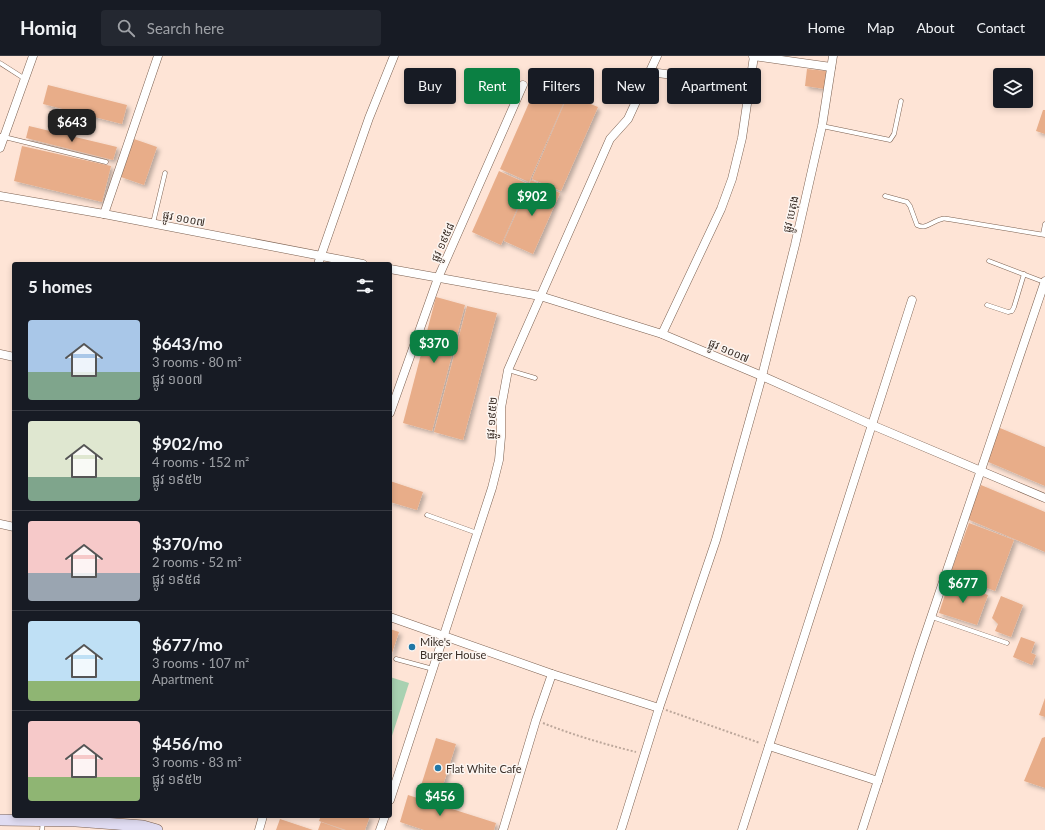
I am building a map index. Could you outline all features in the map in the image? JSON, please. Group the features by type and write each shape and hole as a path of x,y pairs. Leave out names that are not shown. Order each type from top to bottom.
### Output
{"street":[{"path":"0,148 2,136 33,56"},
{"path":"104,214 158,56"},
{"path":"320,260 370,118 394,56"},
{"name":"ផ្លូវ ១៩៥២","path":"652,68 656,56"},
{"path":"752,68 754,56 831,67"},
{"name":"ផ្លូវ បេតុង","path":"621,830 659,708 716,540 762,376 795,245 822,126 833,56"},
{"name":"ផ្លូវ ១៩៥៨","path":"392,407 438,278 523,85"},
{"name":"ផ្លូវ ១៩៥២","path":"392,794 476,533 492,488 499,460 501,408 508,370 610,139 628,119 635,104"},
{"path":"662,334 721,209 732,179 742,138 747,104"},
{"name":"ផ្លូវ ១០០៧","path":"0,196 153,223 320,260 342,262"},
{"name":"ផ្លូវ ១០០៧","path":"392,269 540,296 662,334 1045,498"},
{"path":"862,830 1045,281"},
{"path":"742,830 912,300"},
{"path":"0,354 12,357"},
{"path":"0,524 12,527"},
{"path":"392,618 552,674 659,708"},
{"path":"503,830 536,720 552,674"},
{"path":"769,746 878,781"},
{"path":"259,830 263,818"},
{"path":"380,830 384,818"},
{"path":"0,820 42,825 76,821 157,830"}],"lane":[{"path":"0,63 25,79"},
{"path":"822,126 890,140 893,137 901,101"},
{"path":"2,136 106,162"},
{"path":"153,223 165,173"},
{"path":"885,196 907,202 917,225 920,227 925,227 941,219 948,218 1044,235 1045,224"},
{"path":"988,261 1045,281"},
{"path":"987,305 1008,312 1012,311 1024,274"},
{"path":"508,370 535,378"},
{"path":"427,515 476,533"},
{"path":"932,617 1007,643"},
{"path":"396,659 433,669"}],"path":[{"path":"659,708 769,746"},
{"path":"536,720 614,747 645,754"}],"green space":[{"path":"392,678 409,683 392,736"}],"building":[{"path":"807,69 827,71 825,89 805,86"},
{"path":"48,85 127,105 122,124 43,104"},
{"path":"528,104 563,104 529,182 500,169"},
{"path":"564,104 590,104 598,107 561,191 532,179"},
{"path":"1043,110 1045,110 1045,134 1036,131"},
{"path":"29,126 117,147 113,160 26,138"},
{"path":"134,139 157,147 144,185 121,177"},
{"path":"22,146 111,166 102,202 14,181"},
{"path":"499,171 528,184 501,245 472,232"},
{"path":"531,180 560,193 533,254 504,241"},
{"path":"436,297 465,305 432,431 403,423"},
{"path":"467,306 497,313 463,440 434,432"},
{"path":"1000,428 1045,447 1045,486 986,461"},
{"path":"392,482 423,492 417,510 392,503"},
{"path":"981,485 1045,512 1045,552 967,519"},
{"path":"969,523 1014,540 995,591 950,574"},
{"path":"949,582 988,595 977,625 939,613"},
{"path":"1001,596 1023,605 1011,637 995,631 998,624 992,618"},
{"path":"392,630 399,632 392,653"},
{"path":"1021,637 1035,642 1031,653 1036,655 1032,665 1013,657"},
{"path":"1045,698 1045,717 1039,715"},
{"path":"1045,737 1045,788 1024,781 1042,738"},
{"name":"Flat White Cafe","path":"436,738 456,744 439,798 419,792"},
{"path":"408,795 496,823 494,830 424,830 400,822"},
{"path":"320,818 369,818 365,830 346,830 319,821"},
{"path":"280,819 313,830 276,830"},
{"path":"321,822 343,830 318,830"}],"place":[{"name":"Mike's Burger House","path":"412,647"},
{"name":"Flat White Cafe","path":"438,768"}]}
